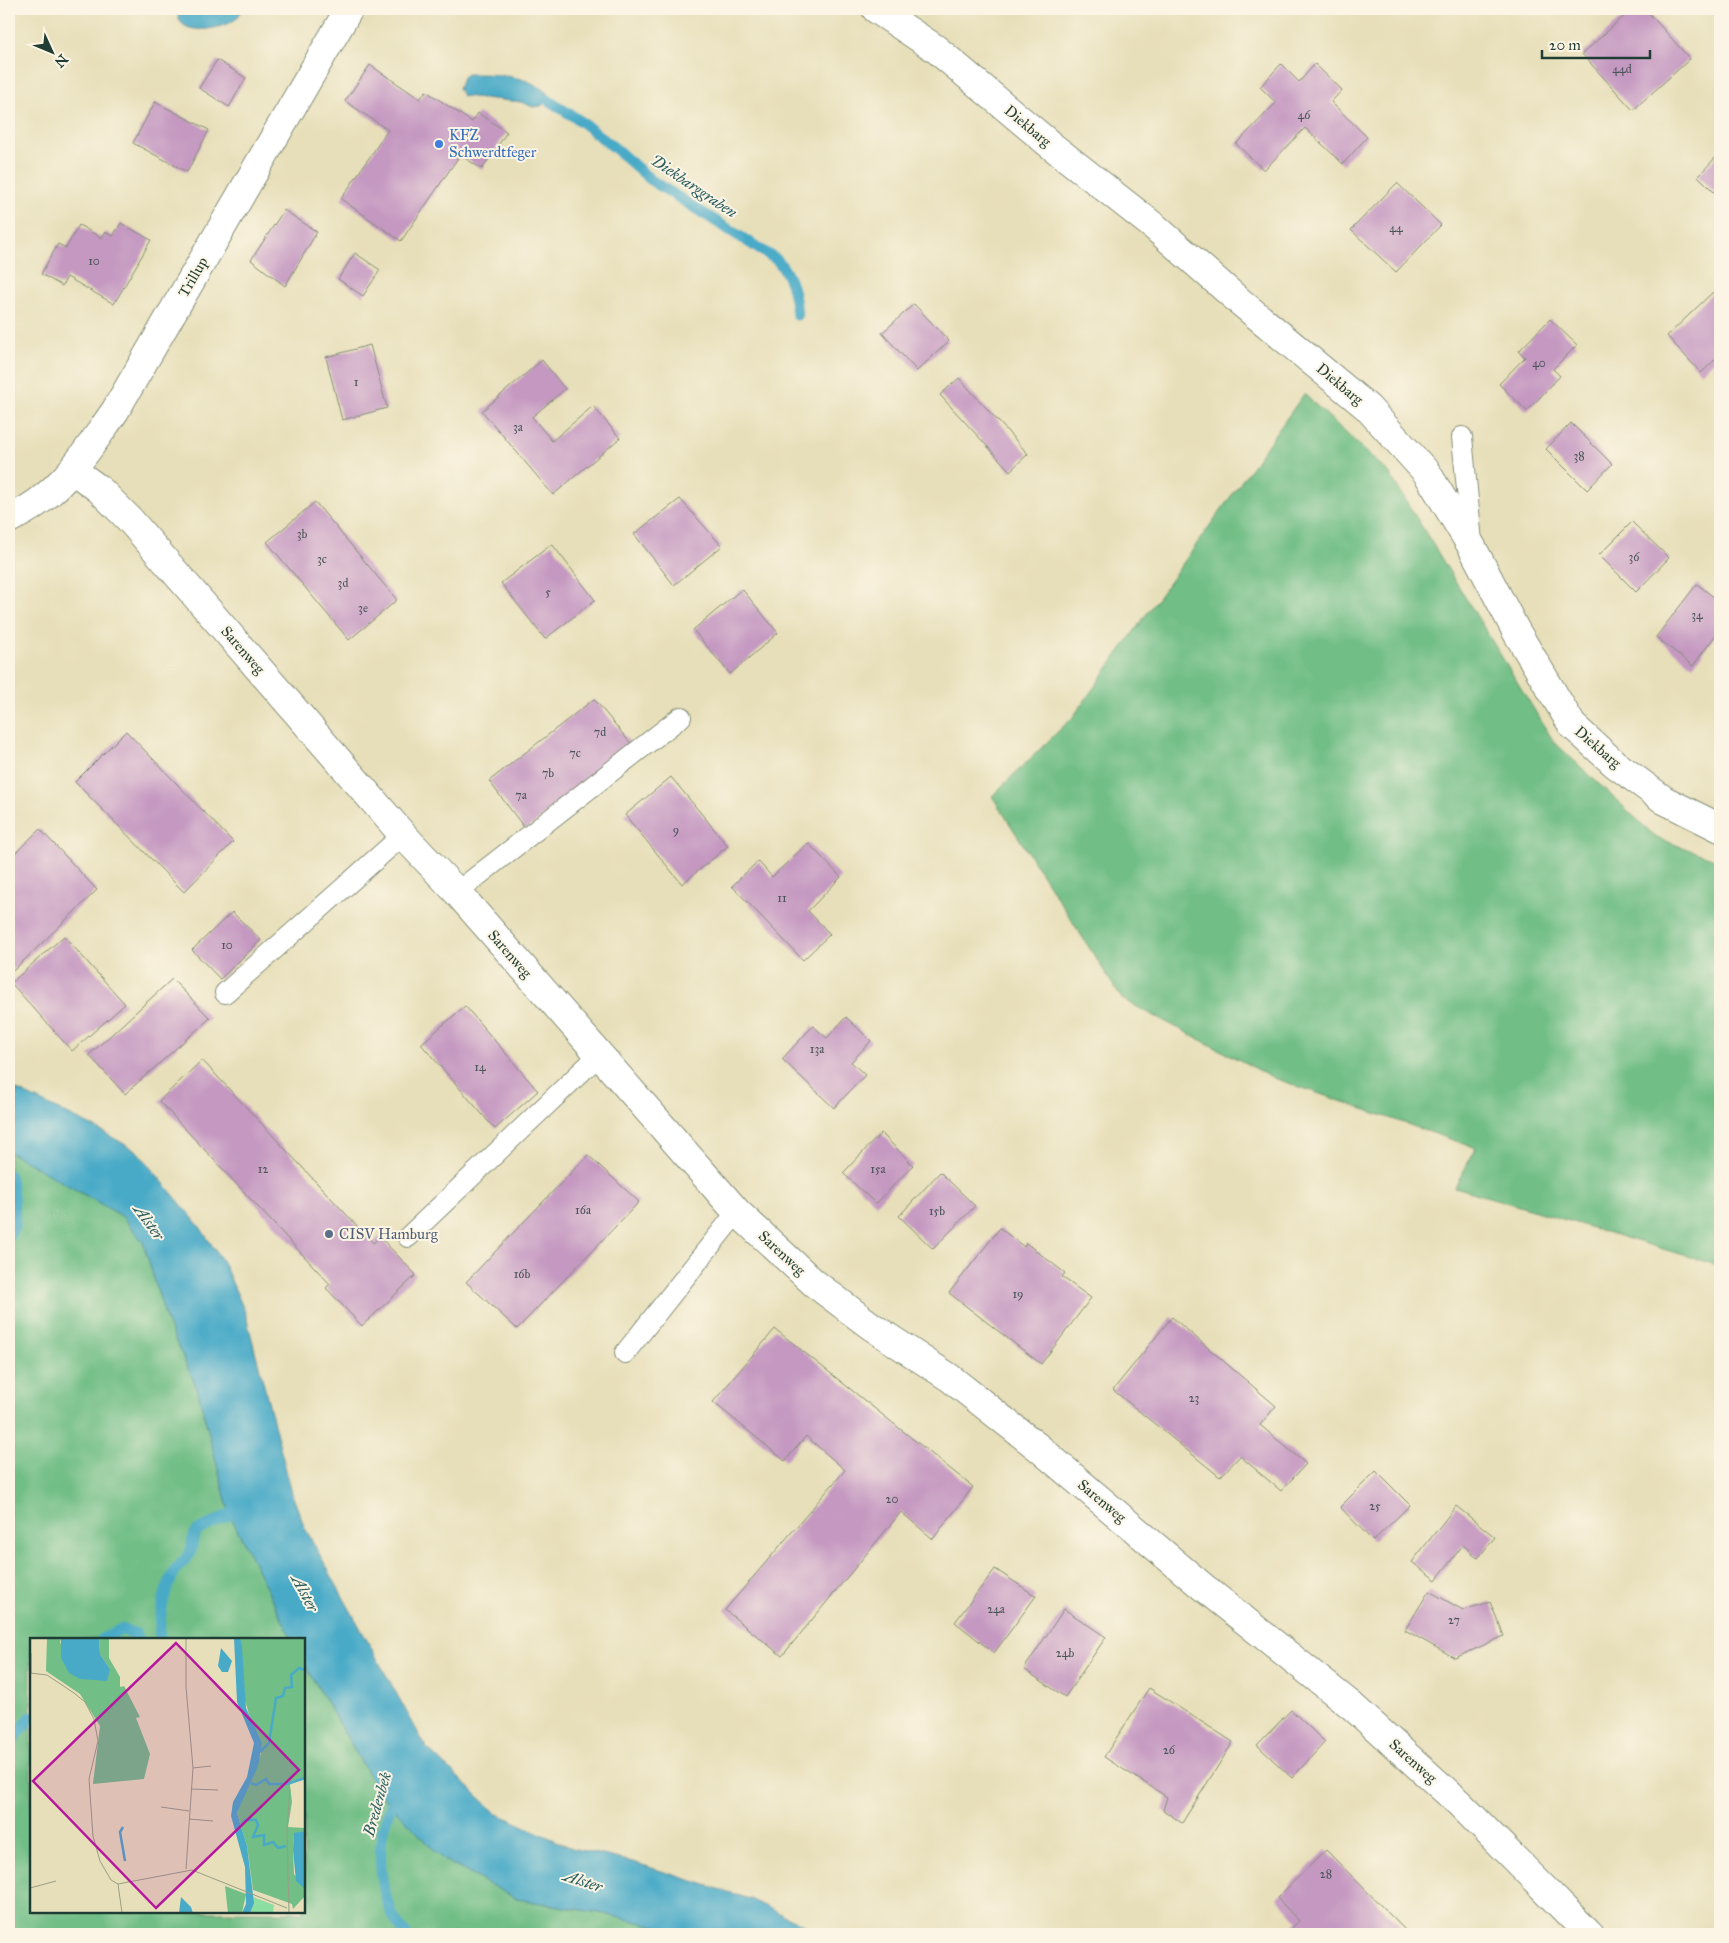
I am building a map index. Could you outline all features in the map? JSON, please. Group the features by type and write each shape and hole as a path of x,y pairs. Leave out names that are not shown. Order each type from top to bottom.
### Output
{"street":[{"name":"Trillup","path":"9,519 27,511 74,471 115,411 349,9"},
{"name":"Diekbarg","path":"876,9 936,49 1156,228 1238,300 1367,407 1427,472 1472,547 1516,631 1572,724 1615,764 1664,800 1720,828"},
{"name":"Sarenweg","path":"74,471 99,489 130,520 403,835 456,892 737,1212 814,1283 871,1326 950,1378 1039,1448 1203,1586 1352,1706 1459,1803 1589,1934"}],"lane":[{"path":"1462,436 1472,547"},
{"path":"456,892 681,717"},
{"path":"225,993 403,835"},
{"path":"408,1237 599,1055"},
{"path":"625,1354 737,1212"}],"green space":[{"path":"1304,394 1389,473 1554,742 1657,838 1720,861 1720,1266 1455,1187 1476,1148 1274,1078 1122,999 992,796 1073,717"},
{"path":"9,1152 122,1216 143,1242 167,1322 197,1388 230,1515 292,1638 30,1638 30,1913 305,1913 305,1665 379,1793 444,1860 517,1899 600,1913 685,1934 9,1934"}],"water":[{"path":"177,9 243,9 237,18 231,22 216,28 199,29 185,26 179,20"},
{"path":"467,74 510,76 531,82 548,94 548,100 541,106 533,107 521,102 463,96 458,89 463,77"},
{"name":"Alster","path":"9,1086 92,1126 137,1151 200,1227 223,1262 245,1312 293,1497 305,1528 426,1747 496,1813 572,1848 633,1862 750,1899 823,1934 685,1934 600,1913 517,1899 444,1860 379,1793 305,1665 305,1638 292,1638 230,1515 197,1388 167,1322 143,1242 122,1216 9,1152"}],"building":[{"path":"1632,9 1645,9 1690,59 1633,110 1582,54"},
{"path":"217,60 246,78 229,107 199,88"},
{"path":"1281,64 1299,82 1315,64 1342,90 1331,102 1367,137 1343,164 1305,128 1264,170 1236,144 1276,103 1260,87"},
{"name":"KFZ Schwerdtfeger","path":"370,65 420,99 426,91 472,122 478,113 507,132 482,169 460,155 401,241 341,199 388,130 345,101"},
{"path":"155,102 209,130 187,172 133,143"},
{"path":"1720,153 1720,198 1698,176"},
{"path":"1397,183 1441,225 1396,272 1351,230"},
{"path":"284,210 317,232 285,286 251,260"},
{"path":"121,223 151,240 114,304 67,277 62,286 41,274 58,244 66,248 79,225 102,238 105,232 113,236"},
{"path":"355,253 380,270 363,296 338,279"},
{"path":"1713,292 1720,299 1720,355 1701,373 1667,336"},
{"path":"914,304 949,341 917,371 882,333"},
{"path":"1550,319 1577,345 1553,369 1560,376 1527,411 1499,384 1525,357 1519,351"},
{"path":"370,345 387,408 342,420 326,357"},
{"path":"542,360 565,389 532,417 552,441 593,406 620,438 553,495 482,411"},
{"path":"959,378 1028,454 1010,471 940,395"},
{"path":"1571,423 1612,464 1587,490 1546,449"},
{"path":"680,499 722,546 674,585 634,534"},
{"path":"315,502 397,600 349,640 267,542"},
{"path":"1632,522 1669,558 1636,592 1599,555"},
{"path":"552,544 595,600 545,639 501,583"},
{"path":"1697,584 1720,602 1720,629 1693,666 1656,637"},
{"path":"742,589 778,633 730,674 693,630"},
{"path":"594,699 632,745 526,830 489,781"},
{"path":"126,731 233,842 184,892 75,782"},
{"path":"671,777 728,846 682,884 625,815"},
{"path":"40,829 97,890 14,970 9,965 9,859"},
{"path":"808,843 841,877 808,911 830,934 803,960 732,886 758,861 772,877"},
{"path":"232,912 261,940 220,979 192,950"},
{"path":"64,936 125,1004 72,1051 11,983"},
{"path":"172,979 210,1018 125,1094 89,1055"},
{"path":"465,1006 538,1091 495,1129 421,1044"},
{"path":"846,1017 871,1041 851,1062 865,1075 834,1108 782,1059 813,1026 827,1038"},
{"path":"202,1060 373,1243 380,1237 416,1275 362,1326 326,1288 330,1284 159,1101"},
{"path":"881,1133 913,1165 876,1204 843,1173"},
{"path":"588,1155 639,1202 517,1329 466,1282"},
{"path":"940,1172 975,1206 933,1249 899,1216"},
{"path":"1000,1228 1024,1247 1026,1243 1065,1273 1062,1277 1091,1298 1041,1364 949,1293"},
{"path":"1172,1317 1276,1406 1260,1425 1306,1464 1281,1491 1240,1456 1220,1477 1113,1390"},
{"path":"775,1329 973,1487 933,1539 901,1512 782,1656 725,1610 845,1470 806,1436 785,1461 713,1402"},
{"path":"1376,1471 1410,1505 1373,1541 1340,1507"},
{"path":"1456,1506 1495,1537 1478,1558 1463,1545 1436,1580 1412,1562"},
{"path":"995,1569 1036,1596 994,1653 955,1622"},
{"path":"1429,1591 1463,1610 1490,1602 1504,1636 1455,1658 1405,1630"},
{"path":"1064,1609 1106,1637 1065,1697 1024,1669"},
{"path":"1149,1688 1233,1742 1182,1823 1163,1810 1167,1797 1104,1757"},
{"path":"1291,1710 1325,1742 1292,1778 1257,1745"},
{"path":"1326,1850 1409,1934 1286,1934 1299,1921 1277,1898"}],"waterway":[{"name":"Diekbarggraben","path":"548,100 579,120 651,180 777,260 792,286 797,315"},
{"path":"9,1175 13,1193 15,1225 9,1236"},
{"path":"160,1638 161,1613 165,1596 175,1571 190,1553 195,1534 197,1531 244,1507"},
{"path":"104,1638 121,1629 136,1634 138,1638"},
{"path":"9,1742 13,1740 30,1718"},
{"name":"Bredenbek","path":"396,1792 383,1830 381,1861 387,1902 398,1925 406,1934"}],"place":[{"name":"KFZ Schwerdtfeger","path":"439,144"},
{"name":"CISV Hamburg","path":"329,1234"}]}
